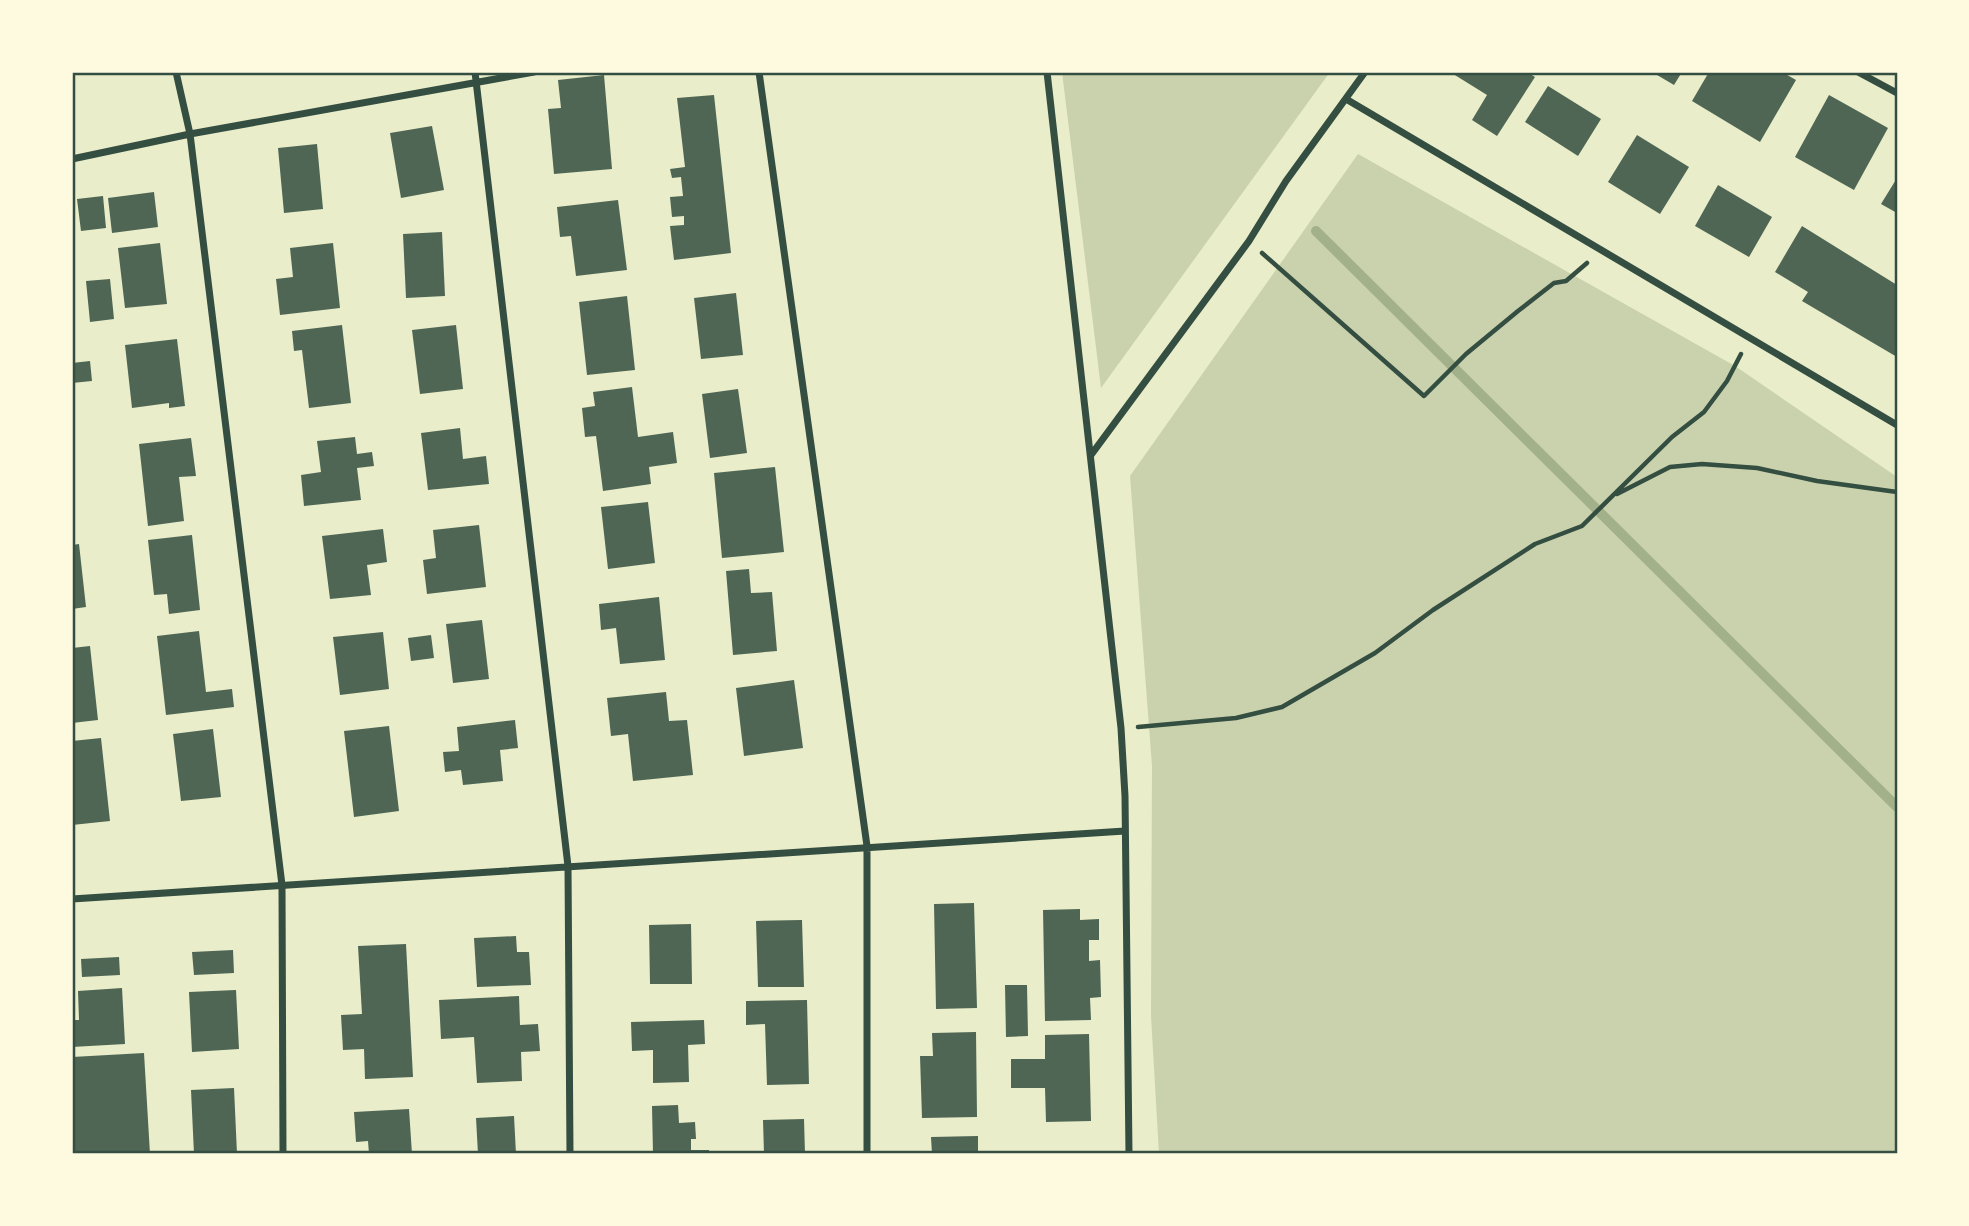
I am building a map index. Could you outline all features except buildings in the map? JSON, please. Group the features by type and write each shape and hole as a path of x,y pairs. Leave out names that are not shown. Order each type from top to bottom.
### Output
{"street":[{"path":"176,72 190,134 282,885 283,1154"},
{"path":"475,72 568,866 570,1154"},
{"path":"72,159 190,134 534,72"},
{"path":"760,72 867,846 867,1154"},
{"path":"1047,72 1121,728 1129,1154"},
{"path":"1091,456 1248,241 1286,181 1364,72"},
{"path":"1858,72 1897,93"},
{"path":"1346,99 1897,425"},
{"path":"72,899 1125,831"}],"path":[{"path":"1248,241 1424,396 1466,354 1553,283 1566,281 1600,251"},
{"path":"1121,728 1236,718 1282,707 1375,653 1433,610 1535,544 1582,526 1672,437 1704,412 1727,380 1749,338"},
{"path":"1613,496 1670,467 1702,464 1757,468 1816,481 1897,492"}],"green space":[{"path":"1062,72 1330,72 1101,388"},
{"path":"1358,154 1735,366 1897,477 1897,1154 1159,1154 1151,1016 1152,766 1130,476"}],"waterway":[{"path":"1316,231 1897,807"}]}
